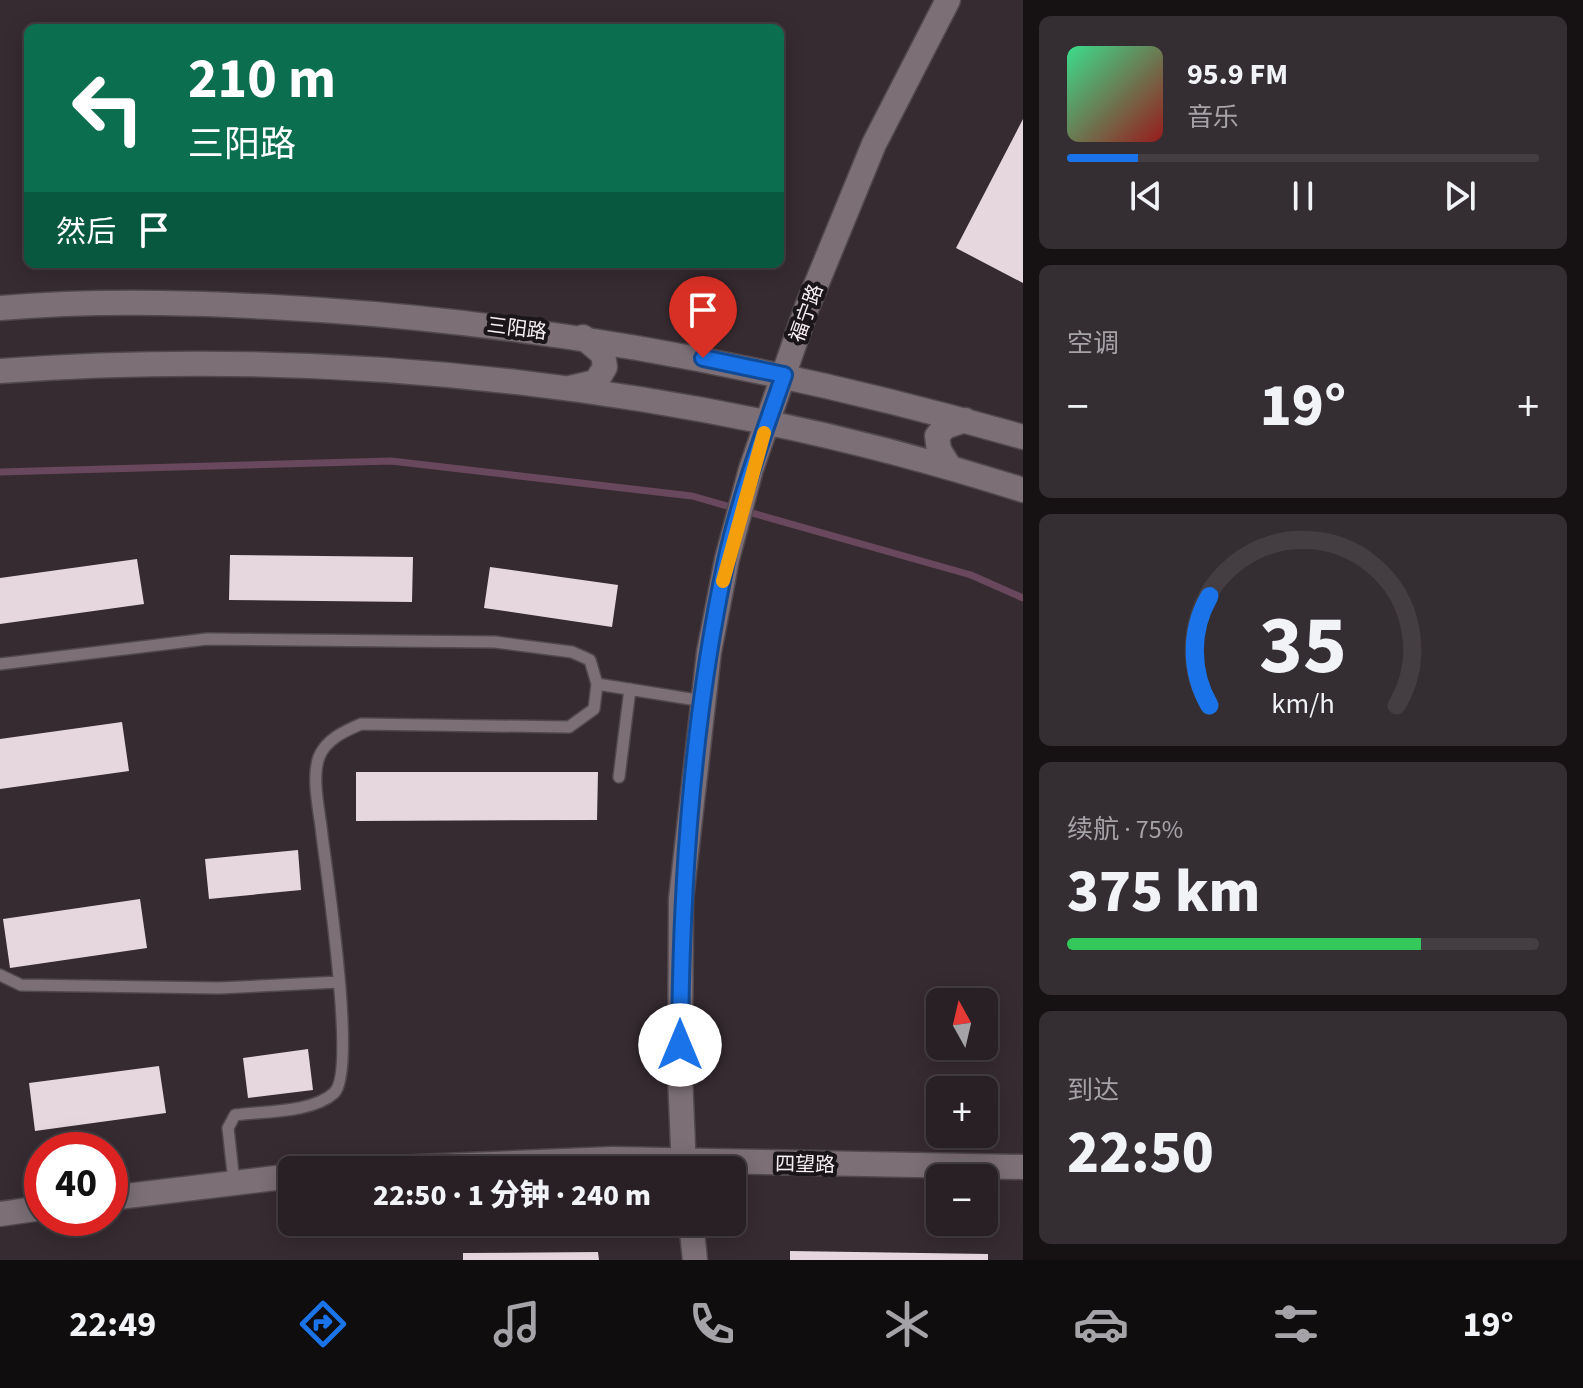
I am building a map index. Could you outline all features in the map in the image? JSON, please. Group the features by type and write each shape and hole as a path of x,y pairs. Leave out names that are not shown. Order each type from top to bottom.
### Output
{"main road":[{"name":"福宁路","path":"684,1156 681,899 703,701 727,559 751,469 807,307 874,144 948,0"},
{"name":"三阳路","path":"0,308 133,302 426,317 582,337 784,375 1023,437"},
{"path":"564,389 596,382 605,367 603,354 582,337"},
{"path":"0,371 258,363 398,371 564,389 766,425 949,466 1023,490"},
{"path":"949,466 939,450 937,436 945,427 965,420"},
{"name":"四望路","path":"746,1166 1023,1167"},
{"path":"128,1196 278,1177"},
{"path":"0,1214 24,1211"},
{"path":"692,1236 695,1260"}],"lane":[{"path":"0,664 207,639 495,642 572,652 590,660 597,684 594,709 569,727 361,724 336,735 319,757 318,792 339,982 344,1065 337,1091 321,1103 235,1115 228,1128 234,1182"},
{"path":"597,684 703,701"},
{"path":"619,777 630,689"},
{"path":"0,975 21,985 219,988 339,982"}],"building":[{"path":"1023,119 1023,283 956,248"},
{"path":"230,555 413,557 412,602 229,600"},
{"path":"137,559 144,604 0,624 0,578"},
{"path":"490,567 618,585 612,627 484,608"},
{"path":"122,722 129,771 0,789 0,739"},
{"path":"356,772 598,772 597,820 356,821"},
{"path":"298,850 301,890 209,899 205,859"},
{"path":"140,899 147,948 10,968 3,919"},
{"path":"308,1049 313,1090 248,1098 243,1058"},
{"path":"159,1066 166,1113 35,1131 29,1083"},
{"path":"790,1251 988,1254 988,1260 790,1260"},
{"path":"598,1252 599,1260 463,1260 463,1253"}],"waterway":[{"path":"0,472 391,461 692,496 971,575 1023,598"}],"slow traffic":[{"path":"723,581 751,469 764,433"}],"route":[{"path":"680,1045 681,899 709,652 727,559 751,469 784,375 703,358"}]}
